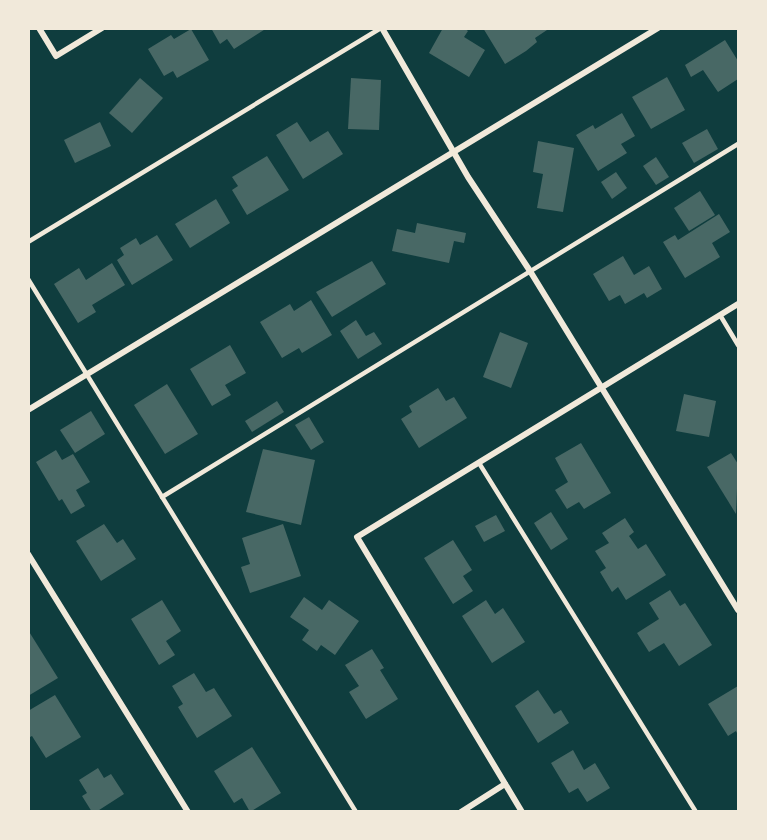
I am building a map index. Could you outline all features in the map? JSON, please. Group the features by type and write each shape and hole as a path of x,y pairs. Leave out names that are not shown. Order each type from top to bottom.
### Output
{"street":[{"path":"39,28 56,56 102,28"},
{"path":"381,28 454,153 530,271 738,610"},
{"path":"28,410 658,28"},
{"path":"522,812 357,537 738,304"},
{"path":"28,554 188,812"},
{"path":"461,812 505,784"}],"lane":[{"path":"28,242 381,28"},
{"path":"162,497 738,144"},
{"path":"28,279 356,812"},
{"path":"720,315 738,345"},
{"path":"479,463 696,812"}],"building":[{"path":"211,28 267,28 234,49 227,39 220,44"},
{"path":"443,28 464,28 468,31 464,37 485,50 469,77 429,53"},
{"path":"483,28 550,28 535,38 537,42 526,51 505,64"},
{"path":"191,29 209,60 177,78 173,71 164,76 148,49 171,35 174,39"},
{"path":"725,40 738,61 738,79 718,92 703,70 691,77 685,65"},
{"path":"667,77 685,110 651,129 632,97"},
{"path":"140,78 163,98 132,133 109,113"},
{"path":"351,78 381,80 379,130 348,129"},
{"path":"622,113 635,136 621,144 627,153 598,171 576,135 593,125 595,129"},
{"path":"100,122 111,146 75,163 64,140"},
{"path":"297,122 310,142 328,131 343,154 303,179 276,135"},
{"path":"707,129 718,149 694,163 682,143"},
{"path":"538,141 574,148 563,212 537,208 543,174 533,172"},
{"path":"267,156 289,190 247,215 232,190 238,186 232,177"},
{"path":"656,157 669,177 656,185 643,166"},
{"path":"616,172 627,188 612,199 601,182"},
{"path":"700,191 715,215 689,231 674,208"},
{"path":"216,199 230,223 190,248 175,224"},
{"path":"719,214 730,232 712,243 720,257 685,278 663,242 675,235 678,240"},
{"path":"417,223 466,233 464,243 454,241 449,263 392,251 397,229 415,233"},
{"path":"157,235 173,260 132,285 117,260 124,255 120,248 136,238 140,245"},
{"path":"623,256 634,275 649,266 662,289 647,298 644,293 625,304 620,295 609,301 593,274"},
{"path":"372,261 386,284 332,317 316,292"},
{"path":"112,263 125,285 92,305 96,312 78,323 54,284 79,268 86,280"},
{"path":"311,300 332,335 302,353 299,348 282,358 260,322 290,304 294,311"},
{"path":"356,320 366,336 374,332 382,344 358,359 340,331"},
{"path":"500,332 528,343 511,388 483,377"},
{"path":"230,345 246,373 225,385 231,395 212,406 190,369"},
{"path":"167,384 198,434 165,454 134,405"},
{"path":"438,388 446,401 454,397 467,418 419,448 401,419 412,412 409,406"},
{"path":"684,394 716,401 709,437 676,431"},
{"path":"277,401 284,412 252,432 245,421"},
{"path":"91,411 105,434 75,453 60,430"},
{"path":"309,417 324,442 311,450 295,425"},
{"path":"581,443 611,493 584,509 579,502 567,509 555,490 568,482 555,458"},
{"path":"263,449 315,460 301,525 246,512"},
{"path":"56,450 62,460 73,454 90,482 76,490 85,506 71,514 62,499 59,501 36,462"},
{"path":"731,453 738,464 736,514 707,467"},
{"path":"551,512 568,539 551,550 534,523"},
{"path":"496,515 505,531 484,542 475,526"},
{"path":"625,518 634,532 629,536 638,549 646,544 666,575 626,600 618,587 612,592 600,572 606,568 595,551 609,543 602,533"},
{"path":"104,524 117,543 123,539 136,559 101,581 76,541"},
{"path":"283,524 301,576 250,593 241,567 250,564 242,538"},
{"path":"453,540 472,570 463,576 473,591 453,604 424,558"},
{"path":"670,590 680,606 685,603 712,645 679,666 664,643 649,652 637,633 659,619 649,603"},
{"path":"304,597 322,610 329,600 359,621 335,655 321,645 317,651 302,640 309,630 290,617"},
{"path":"162,600 181,631 166,641 175,655 159,665 131,619"},
{"path":"486,600 495,614 503,608 525,642 492,663 462,616"},
{"path":"28,630 58,678 28,696"},
{"path":"372,649 384,668 380,670 398,699 366,719 349,692 359,686 345,665"},
{"path":"194,673 206,692 214,688 232,716 197,738 178,707 183,704 172,686"},
{"path":"738,686 738,735 736,731 728,736 708,704"},
{"path":"538,690 554,714 561,710 569,723 538,743 515,706"},
{"path":"55,695 81,737 46,758 32,736 28,738 28,711"},
{"path":"252,747 281,793 250,812 242,798 234,803 214,771"},
{"path":"573,750 584,770 595,763 610,788 587,802 578,788 569,793 551,763"},
{"path":"98,768 104,778 111,774 124,794 96,812 92,812 82,796 87,793 79,780"}]}
